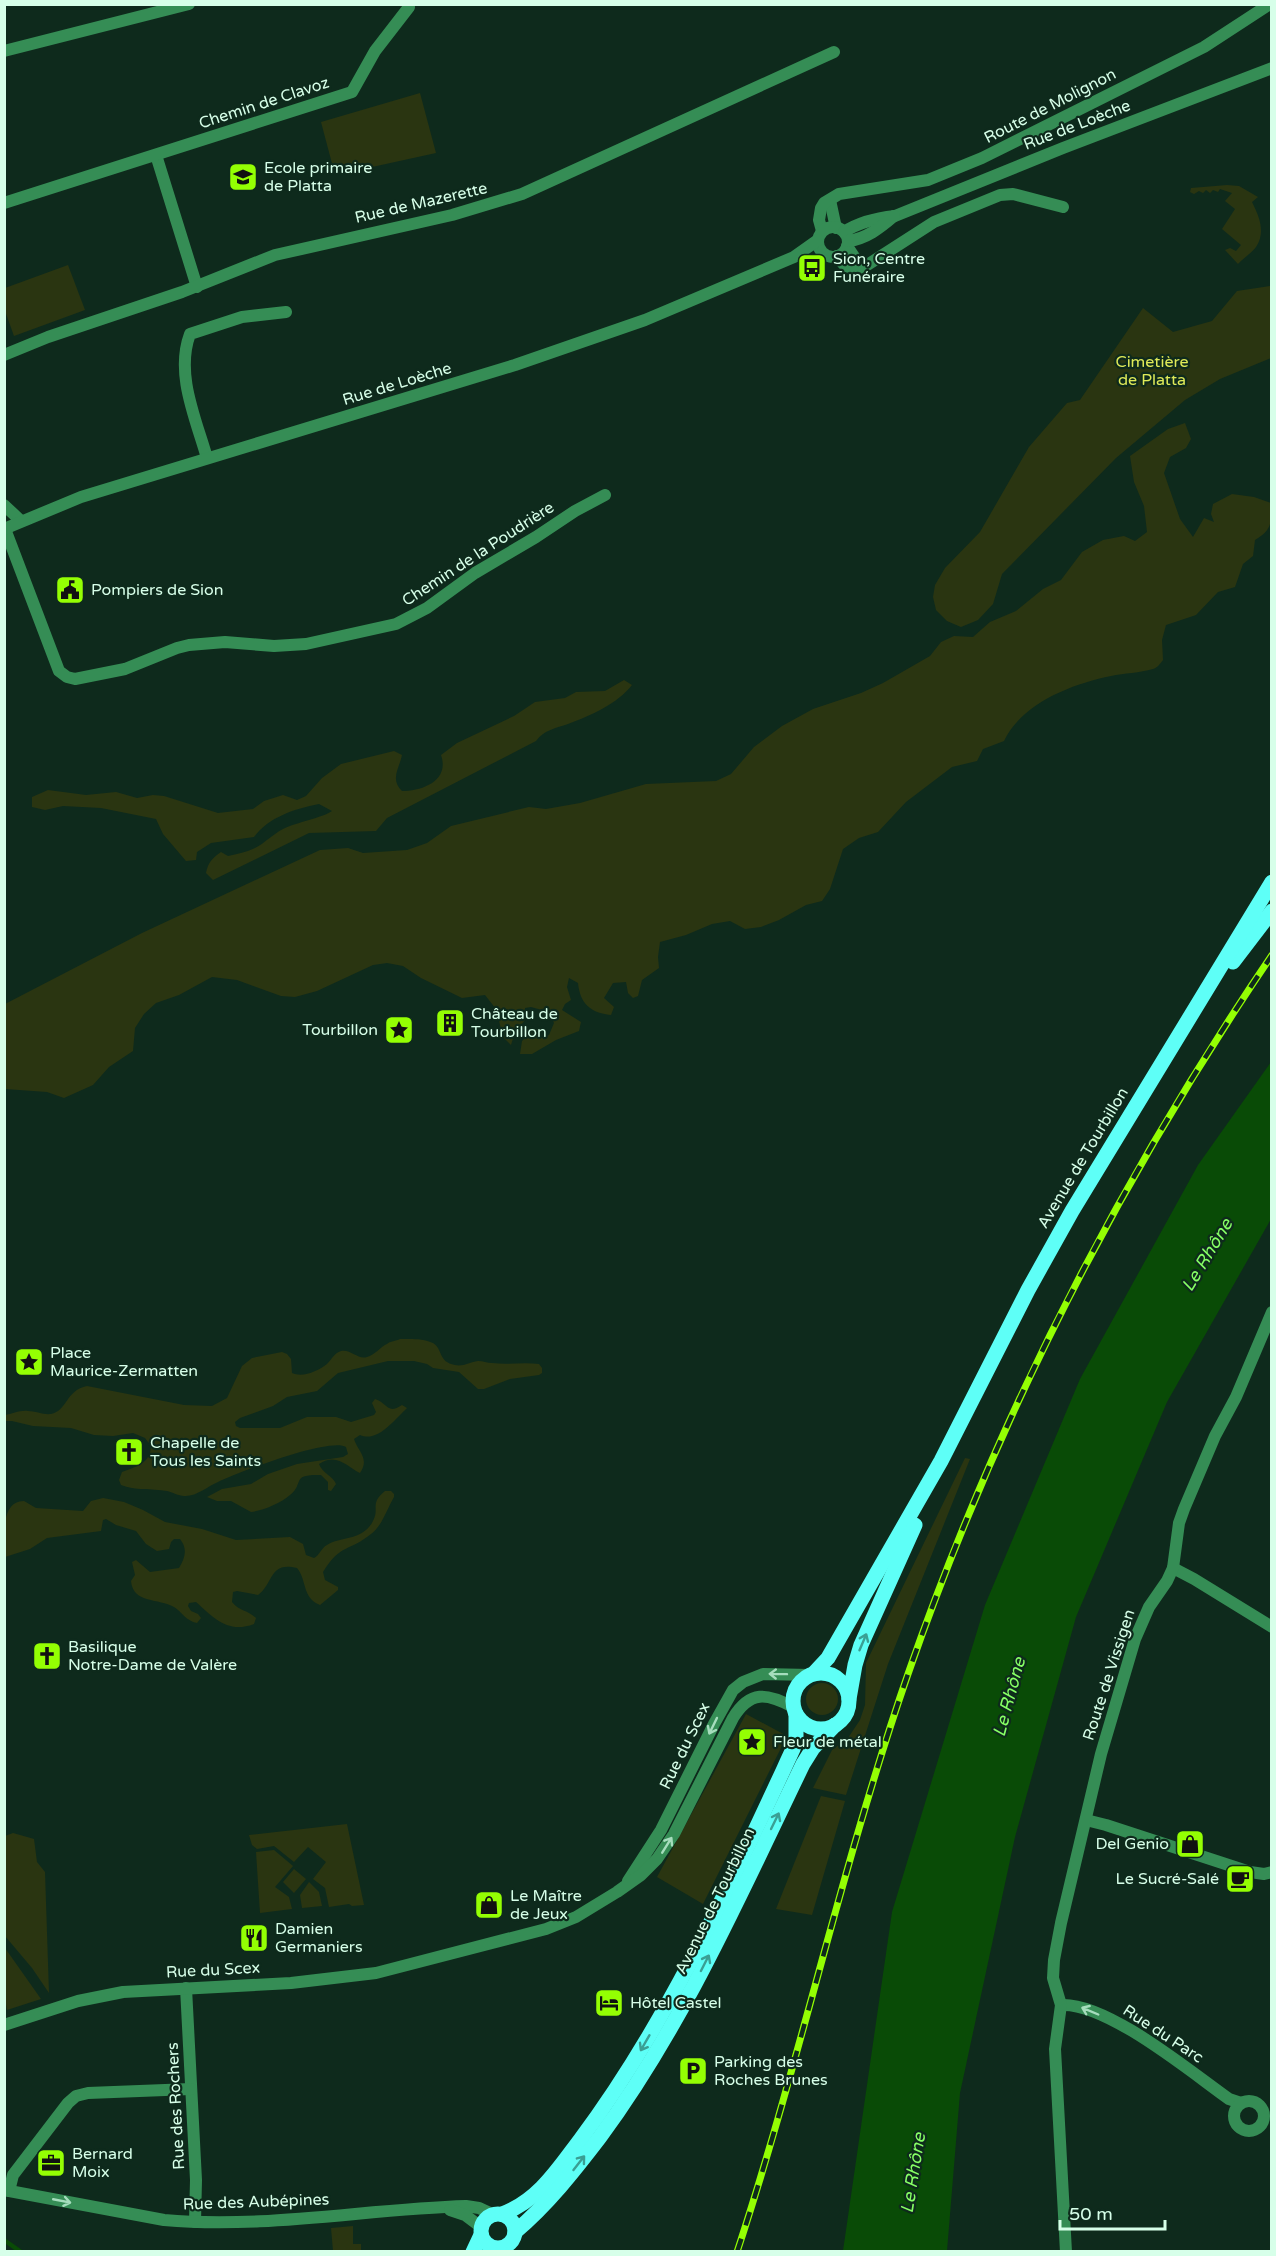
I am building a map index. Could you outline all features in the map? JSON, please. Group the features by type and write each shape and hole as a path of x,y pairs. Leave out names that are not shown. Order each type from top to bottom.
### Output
{"main road":[{"name":"Avenue de Tourbillon","path":"812,1674 828,1658 941,1461 1051,1249 1100,1163 1272,882"},
{"path":"1176,1039 1272,911"},
{"name":"Avenue de Tourbillon","path":"849,1699 861,1645 885,1596 941,1461"},
{"path":"827,1673 839,1679 847,1690 849,1699 844,1716 835,1725 823,1729 814,1728 804,1723 795,1711 794,1690 802,1679 812,1674 827,1673"},
{"name":"Avenue de Tourbillon","path":"497,2214 525,2203 547,2182 635,2061 662,2014 712,1916 793,1749 796,1739 795,1711"},
{"name":"Avenue de Tourbillon","path":"515,2232 542,2208 585,2156 621,2108 663,2043 725,1926 802,1764 813,1748 835,1725"},
{"path":"473,2252 481,2231 486,2218 497,2214 512,2220 515,2232 509,2244 498,2250 487,2245 481,2231"}],"street":[{"path":"4,51 189,4"},
{"name":"Route de Molignon","path":"830,200 847,193 928,180 982,158 1204,47 1270,4"},
{"name":"Chemin de Clavoz","path":"4,203 352,92 375,51 409,7"},
{"name":"Rue de Mazerette","path":"4,354 197,286 283,252 452,215 522,194 834,52"},
{"name":"Rue de Loèche","path":"844,237 853,226 895,216 1063,148 1272,68"},
{"path":"156,155 197,286"},
{"path":"844,237 842,254 837,256 845,266 861,269 934,222 1000,195 1007,193 1020,195 1063,207"},
{"path":"823,254 820,250 819,220 821,208 830,200 855,258 856,267"},
{"path":"820,236 844,237"},
{"name":"Rue de Loèche","path":"5,529 81,497 590,340 645,320 794,257 820,236"},
{"name":"Rue de Loèche","path":"794,257 823,254 837,256"},
{"path":"207,458 185,385 186,344 190,334 242,317 286,312"},
{"name":"Chemin de la Poudrière","path":"5,529 59,671 75,679 125,669 189,645 225,642 274,646 306,644 396,624 427,608 484,567 536,537 575,510 605,495"},
{"path":"4,505 21,521"},
{"name":"Route de Vissigen","path":"1066,2252 1055,2049 1061,2005 1053,1978 1054,1960 1109,1725 1135,1639 1149,1607 1173,1568 1179,1523 1184,1509 1272,1312"},
{"path":"1173,1568 1272,1627"},
{"name":"Rue du Scex","path":"626,1885 661,1830 733,1690 743,1682 763,1674 812,1674"},
{"name":"Rue du Scex","path":"4,2025 51,2008 123,1992 359,1976 408,1966 554,1926 596,1906 652,1866 663,1851 742,1704 753,1697 761,1696 777,1699 795,1711"},
{"path":"1086,1820 1250,1872 1264,1874 1272,1872"},
{"name":"Rue des Rochers","path":"186,1988 196,2180 195,2222"},
{"name":"Rue du Parc","path":"1061,2005 1078,2006 1116,2023 1151,2043 1229,2099 1241,2103 1251,2101 1259,2105 1267,2127 1250,2132 1240,2129 1233,2116 1237,2106 1241,2103"},
{"path":"7,2190 13,2175 68,2103 76,2096 88,2093 191,2089"},
{"name":"Rue des Aubépines","path":"7,2190 164,2220 195,2222 228,2222 470,2206 497,2214"},
{"name":"Rue des Aubépines","path":"440,2209 458,2212 481,2231"}],"green space":[{"path":"420,93 436,153 363,169 361,165 334,171 321,122"},
{"path":"1239,186 1258,197 1252,202 1260,224 1261,236 1254,249 1238,264 1225,250 1230,248 1236,251 1241,245 1222,229 1235,209 1225,201 1232,193 1220,189 1218,192 1213,190 1210,193 1206,190 1203,193 1190,192 1191,188"},
{"path":"68,265 85,310 14,336 5,311 5,288"},
{"name":"Cimetière de Platta","path":"1271,283 1271,358 1220,379 1185,400 1116,458 1002,574 993,604 978,620 961,627 947,621 936,610 933,597 935,585 945,568 980,532 1029,447 1067,403 1080,400 1143,308 1173,332 1212,321 1237,291 1270,286"},
{"path":"1185,423 1191,439 1186,448 1170,457 1164,473 1180,519 1193,537 1204,518 1214,522 1211,514 1213,504 1232,494 1254,497 1271,503 1270,525 1265,533 1255,540 1253,556 1243,564 1235,587 1218,592 1196,615 1166,625 1162,640 1163,660 1156,668 1080,684 1050,697 1023,716 1004,741 983,749 977,761 952,767 906,802 878,832 859,838 843,849 830,889 822,901 806,905 761,927 745,929 730,921 712,924 686,935 660,942 659,968 642,980 638,996 633,998 628,993 626,982 613,983 604,998 614,1007 611,1015 597,1012 587,1006 581,996 578,983 569,978 567,987 571,1000 562,1010 581,1022 579,1031 556,1040 532,1054 520,1054 522,1041 531,1032 542,1038 549,1035 554,1023 549,1012 531,1007 525,1008 526,1019 515,1032 511,1045 503,1037 496,1009 485,995 462,998 421,978 403,966 387,963 373,965 317,991 295,997 281,996 237,980 212,977 179,995 156,1003 144,1014 135,1028 133,1051 109,1067 93,1085 64,1098 47,1092 5,1089 5,1004 142,933 320,850 348,848 363,853 407,850 427,843 451,826 529,807 546,809 580,803 646,784 716,781 731,774 754,747 782,726 813,709 883,683 930,656 941,642 954,636 973,637 990,622 1016,611 1043,589 1061,580 1082,552 1103,540 1124,536 1135,541 1147,532 1144,506 1134,482 1130,456 1168,429"},
{"path":"624,680 632,685 619,698 603,708 546,732 536,741 387,818 376,831 309,833 213,880 206,873 207,869 215,856 221,852 228,856 249,851 283,829 332,811 319,804 291,811 267,824 254,837 211,843 197,852 196,860 186,861 163,834 156,819 101,808 63,806 45,810 32,807 32,797 48,790 86,795 116,792 137,798 153,795 164,796 218,813 253,809 264,801 283,795 297,800 306,796 322,778 341,764 394,751 402,755 396,774 398,787 402,791 410,791 426,786 438,778 442,772 441,755 457,743 514,716 535,702 565,698 576,692 605,691"},
{"path":"400,1339 429,1341 436,1346 446,1361 455,1365 478,1361 498,1364 539,1364 542,1373 510,1379 478,1389 459,1372 433,1368 414,1361 388,1361 338,1373 317,1391 287,1397 273,1406 240,1418 235,1422 240,1428 280,1428 307,1417 336,1417 351,1422 374,1415 376,1412 372,1403 375,1399 390,1409 402,1405 407,1408 380,1433 367,1437 360,1435 354,1439 364,1459 360,1473 336,1460 325,1461 319,1464 336,1484 331,1491 328,1490 328,1482 321,1475 305,1476 286,1498 271,1506 251,1512 231,1501 217,1501 207,1497 222,1489 251,1484 268,1474 297,1464 343,1457 348,1454 346,1447 337,1445 322,1447 284,1457 229,1477 193,1495 184,1496 167,1491 121,1485 119,1480 122,1472 142,1464 148,1457 151,1446 145,1438 133,1433 113,1436 94,1435 71,1428 33,1426 5,1421 5,1415 19,1412 51,1414 56,1412 75,1392 87,1386 184,1405 212,1406 227,1398 242,1366 252,1358 282,1352 291,1359 292,1373 306,1374 323,1367 341,1351 364,1358 373,1355 388,1343"},
{"path":"965,1458 970,1459 888,1664 846,1795 813,1788 832,1750 848,1738 860,1720 865,1705 866,1663"},
{"path":"385,1491 391,1491 394,1497 378,1527 363,1540 335,1556 323,1572 325,1580 338,1587 338,1590 320,1605 310,1598 297,1568 281,1568 273,1574 258,1595 233,1592 232,1602 256,1618 254,1624 245,1627 222,1623 196,1602 189,1603 188,1606 201,1618 197,1623 193,1622 168,1604 136,1594 131,1581 135,1575 132,1562 136,1560 150,1572 179,1568 185,1553 180,1539 174,1539 169,1549 157,1551 146,1544 136,1531 116,1525 106,1519 103,1520 101,1531 47,1538 30,1549 5,1557 5,1522 11,1507 16,1503 24,1501 36,1508 83,1511 91,1501 103,1498 124,1502 165,1522 202,1529 236,1540 290,1537 303,1544 306,1555 314,1558 327,1545 364,1532 375,1517 377,1499"},
{"path":"822,1683 833,1688 838,1699 833,1710 822,1715 811,1710 806,1699 811,1688"},
{"path":"746,1714 787,1736 703,1904 657,1877"},
{"path":"821,1796 845,1801 812,1915 776,1909"},
{"path":"347,1824 364,1905 349,1904 329,1907 325,1888 313,1879 326,1862 308,1847 294,1862 274,1846 257,1849 252,1845 249,1835"},
{"path":"13,1833 34,1839 37,1862 45,1872 49,1993 32,1968 5,1936 5,1836"},
{"path":"274,1850 293,1866 275,1887 289,1897 292,1909 260,1913 256,1852"},
{"path":"294,1869 306,1879 294,1893 283,1882"},
{"path":"309,1882 319,1892 322,1906 302,1908 300,1895"},
{"path":"5,1948 41,1999 7,2010 4,1994"},
{"path":"353,2226 353,2244 361,2244 361,2251 333,2251 331,2228"}],"water":[{"name":"Le Rhône","path":"1271,1062 1271,1219 1167,1402 1076,1617 1015,1837 960,2093 947,2251 843,2251 892,1912 985,1605 1080,1379 1198,1165"}],"waterway":[{"path":"4,2240 21,2252"}],"railway":[{"path":"737,2252 781,2108 884,1746 943,1579 981,1485 1066,1302 1113,1213 1216,1040 1272,955"}],"place":[{"name":"Ecole primaire de Platta","path":"243,177"},
{"name":"Sion, Centre Funéraire","path":"812,268"},
{"name":"Pompiers de Sion","path":"70,590"},
{"name":"Château de Tourbillon","path":"450,1023"},
{"name":"Tourbillon","path":"399,1030"},
{"name":"Place Maurice-Zermatten","path":"29,1362"},
{"name":"Chapelle de Tous les Saints","path":"129,1452"},
{"name":"Basilique Notre-Dame de Valère","path":"47,1656"},
{"name":"Fleur de métal","path":"752,1742"},
{"name":"Del Genio","path":"1190,1844"},
{"name":"Le Sucré-Salé","path":"1240,1879"},
{"name":"Le Maître de Jeux","path":"489,1905"},
{"name":"Damien Germaniers","path":"254,1938"},
{"name":"Hôtel Castel","path":"609,2003"},
{"name":"Parking des Roches Brunes","path":"693,2071"},
{"name":"Bernard Moix","path":"51,2163"}]}
